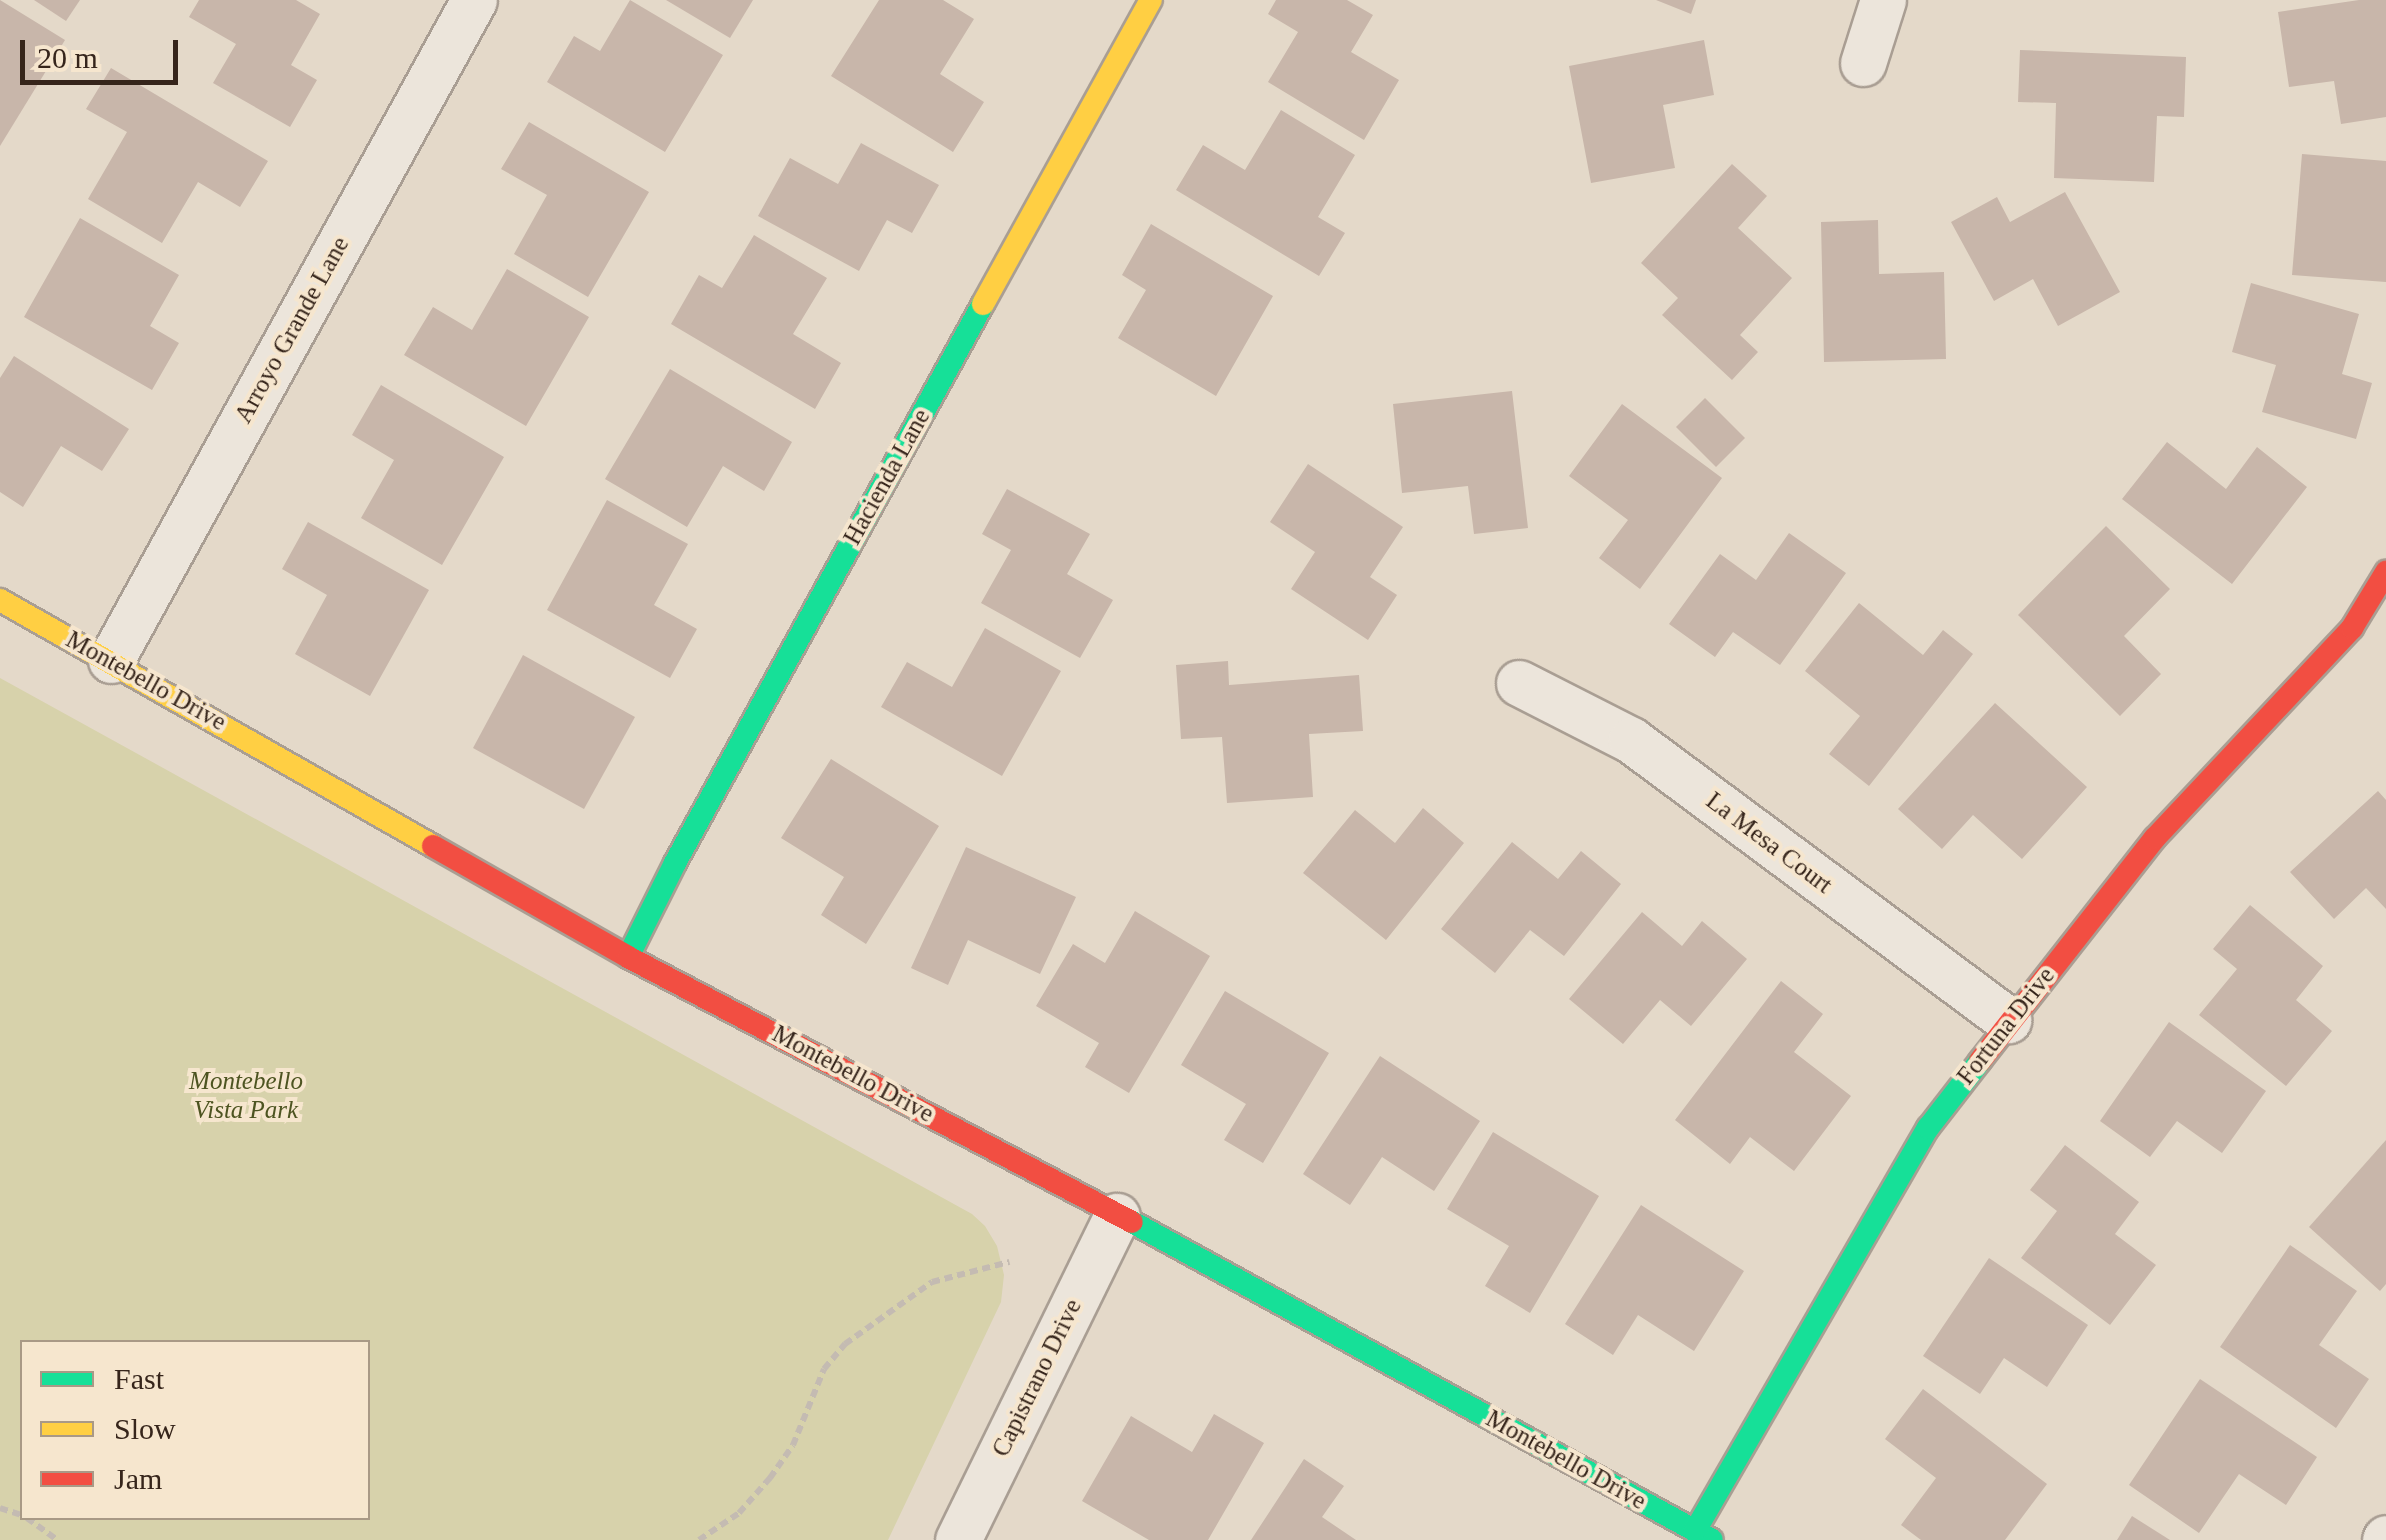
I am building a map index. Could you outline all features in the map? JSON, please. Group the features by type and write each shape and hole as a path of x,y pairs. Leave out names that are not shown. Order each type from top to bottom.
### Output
{"street":[{"name":"Arroyo Grande Lane","path":"111,660 474,0"},
{"name":"Hacienda Lane","path":"628,957 675,863 1150,0"},
{"path":"1863,63 1883,0"},
{"name":"Fortuna Drive","path":"1703,1535 1928,1128 2008,1020 2155,838 2352,628 2386,572"},
{"name":"Montebello Drive","path":"0,600 628,957 1117,1216 1703,1535"},
{"name":"La Mesa Court","path":"1519,682 1631,740 2008,1020"},
{"name":"Capistrano Drive","path":"958,1540 1117,1216"}],"path":[{"path":"699,1540 739,1513 770,1478 793,1445 824,1369 845,1344 932,1282 1009,1262"},
{"path":"30,1520 58,1540"}],"green space":[{"name":"Montebello Vista Park","path":"0,678 972,1214 985,1226 997,1246 1004,1275 1001,1302 888,1540 0,1540"}],"building":[{"path":"0,0 65,40 0,146"},
{"path":"34,0 80,0 66,21"},
{"path":"199,0 296,0 320,14 291,65 317,80 290,127 213,83 236,44 189,17"},
{"path":"630,0 723,55 665,152 547,82 574,36 600,51"},
{"path":"666,0 753,0 730,38"},
{"path":"879,0 943,0 974,19 940,74 984,102 953,152 831,76"},
{"path":"1276,0 1347,0 1373,15 1351,52 1399,80 1364,140 1268,82 1298,32 1268,14"},
{"path":"1656,0 1696,0 1691,14"},
{"path":"2386,0 2386,117 2341,124 2334,81 2289,87 2278,12"},
{"path":"1704,40 1714,95 1663,105 1675,168 1591,183 1569,66"},
{"path":"2020,50 2186,57 2184,117 2157,116 2154,182 2054,178 2056,103 2018,102"},
{"path":"111,68 268,161 240,207 198,182 162,243 88,199 127,132 86,109"},
{"path":"1281,110 1355,155 1318,217 1345,233 1319,276 1176,190 1203,145 1245,170"},
{"path":"529,122 649,192 588,297 514,254 547,195 501,169"},
{"path":"861,143 939,185 912,233 887,220 859,271 758,216 790,158 838,184"},
{"path":"2302,154 2386,161 2386,282 2292,275"},
{"path":"1732,164 1767,196 1738,228 1792,278 1740,335 1758,352 1732,380 1662,315 1678,298 1641,263"},
{"path":"2065,192 2120,292 2058,326 2033,279 1994,301 1951,222 1997,197 2010,222"},
{"path":"80,218 179,275 150,326 179,343 152,390 24,317"},
{"path":"1878,220 1879,274 1944,272 1946,359 1824,362 1821,222"},
{"path":"1151,224 1273,296 1216,396 1118,338 1146,290 1122,275"},
{"path":"754,235 827,278 793,334 841,363 815,409 671,324 699,275 722,288"},
{"path":"507,269 589,317 526,426 404,355 433,307 472,330"},
{"path":"2251,283 2359,314 2342,374 2372,383 2356,439 2262,412 2276,365 2232,352"},
{"path":"14,356 129,429 102,471 61,446 23,507 0,492 0,378"},
{"path":"670,369 792,442 764,491 723,466 687,527 605,479"},
{"path":"381,385 504,457 442,565 361,518 394,460 352,435"},
{"path":"1512,391 1528,528 1474,534 1468,486 1402,493 1393,404"},
{"path":"1705,398 1745,438 1716,467 1676,427"},
{"path":"1622,404 1722,478 1640,589 1599,558 1628,520 1569,476"},
{"path":"2167,442 2226,489 2257,447 2307,487 2232,584 2122,499"},
{"path":"1308,464 1403,527 1370,577 1397,595 1368,640 1291,589 1315,552 1270,522"},
{"path":"1007,489 1090,534 1067,574 1113,600 1080,658 981,603 1011,550 982,534"},
{"path":"607,500 688,544 654,605 697,629 670,678 547,610"},
{"path":"308,522 429,590 370,696 295,654 327,595 282,569"},
{"path":"2106,526 2170,589 2124,636 2161,674 2120,716 2018,615"},
{"path":"1789,533 1846,573 1780,665 1733,632 1715,657 1669,624 1720,554 1756,580"},
{"path":"1859,603 1923,655 1943,630 1973,654 1869,786 1829,754 1860,716 1805,671"},
{"path":"985,628 1061,671 1002,776 881,707 907,662 952,687"},
{"path":"523,655 635,717 584,809 473,748"},
{"path":"1228,661 1229,685 1359,675 1363,731 1309,734 1313,797 1227,803 1222,737 1181,739 1176,665"},
{"path":"1995,703 2087,787 2022,859 1973,815 1942,849 1898,809"},
{"path":"831,759 939,826 866,944 821,915 844,877 781,838"},
{"path":"2378,791 2386,800 2386,909 2366,888 2334,919 2290,872"},
{"path":"1423,808 1464,843 1386,940 1303,873 1355,810 1395,843"},
{"path":"1512,842 1558,879 1581,851 1621,884 1564,956 1530,930 1495,973 1441,929"},
{"path":"966,847 1076,897 1040,974 968,940 948,985 911,968"},
{"path":"2250,905 2323,966 2296,1000 2332,1031 2286,1086 2199,1015 2237,969 2213,949"},
{"path":"1135,911 1210,956 1129,1093 1085,1067 1099,1043 1036,1006 1073,944 1105,963"},
{"path":"1642,912 1682,946 1702,921 1747,959 1691,1026 1660,1000 1623,1044 1569,999"},
{"path":"1781,981 1823,1014 1794,1052 1851,1096 1794,1171 1750,1137 1730,1164 1675,1120"},
{"path":"1225,991 1329,1053 1263,1163 1224,1140 1246,1104 1181,1065"},
{"path":"2169,1022 2266,1091 2222,1153 2177,1121 2150,1157 2100,1121"},
{"path":"1380,1056 1480,1121 1434,1191 1382,1157 1350,1205 1303,1174"},
{"path":"1493,1132 1599,1196 1530,1313 1485,1286 1509,1246 1447,1209"},
{"path":"2386,1140 2386,1284 2380,1291 2309,1227"},
{"path":"2065,1145 2139,1202 2115,1234 2156,1265 2110,1325 2021,1258 2057,1211 2030,1190"},
{"path":"1641,1205 1744,1271 1694,1351 1638,1315 1613,1355 1565,1324"},
{"path":"2290,1245 2357,1291 2319,1345 2369,1379 2336,1428 2220,1347"},
{"path":"1989,1258 2088,1325 2047,1387 2004,1358 1980,1394 1923,1356"},
{"path":"2200,1379 2317,1457 2286,1505 2239,1474 2199,1533 2129,1485"},
{"path":"1923,1389 2047,1484 2005,1540 1921,1540 1901,1525 1936,1478 1885,1439"},
{"path":"1214,1414 1264,1443 1208,1540 1149,1540 1082,1501 1131,1416 1192,1452"},
{"path":"1304,1459 1344,1486 1322,1517 1356,1540 1251,1540"},
{"path":"2132,1516 2170,1540 2117,1540"}],"traffic: fast":[{"path":"628,957 675,863 983,304"},
{"path":"1695,1531 1928,1128 1980,1061"},
{"path":"1132,1222 1712,1540"}],"traffic: slow":[{"path":"983,304 1151,0"},
{"path":"0,600 433,846"}],"traffic: jam":[{"path":"1980,1061 2155,838 2352,628 2386,572"},
{"path":"433,846 628,957 1132,1222"}]}
